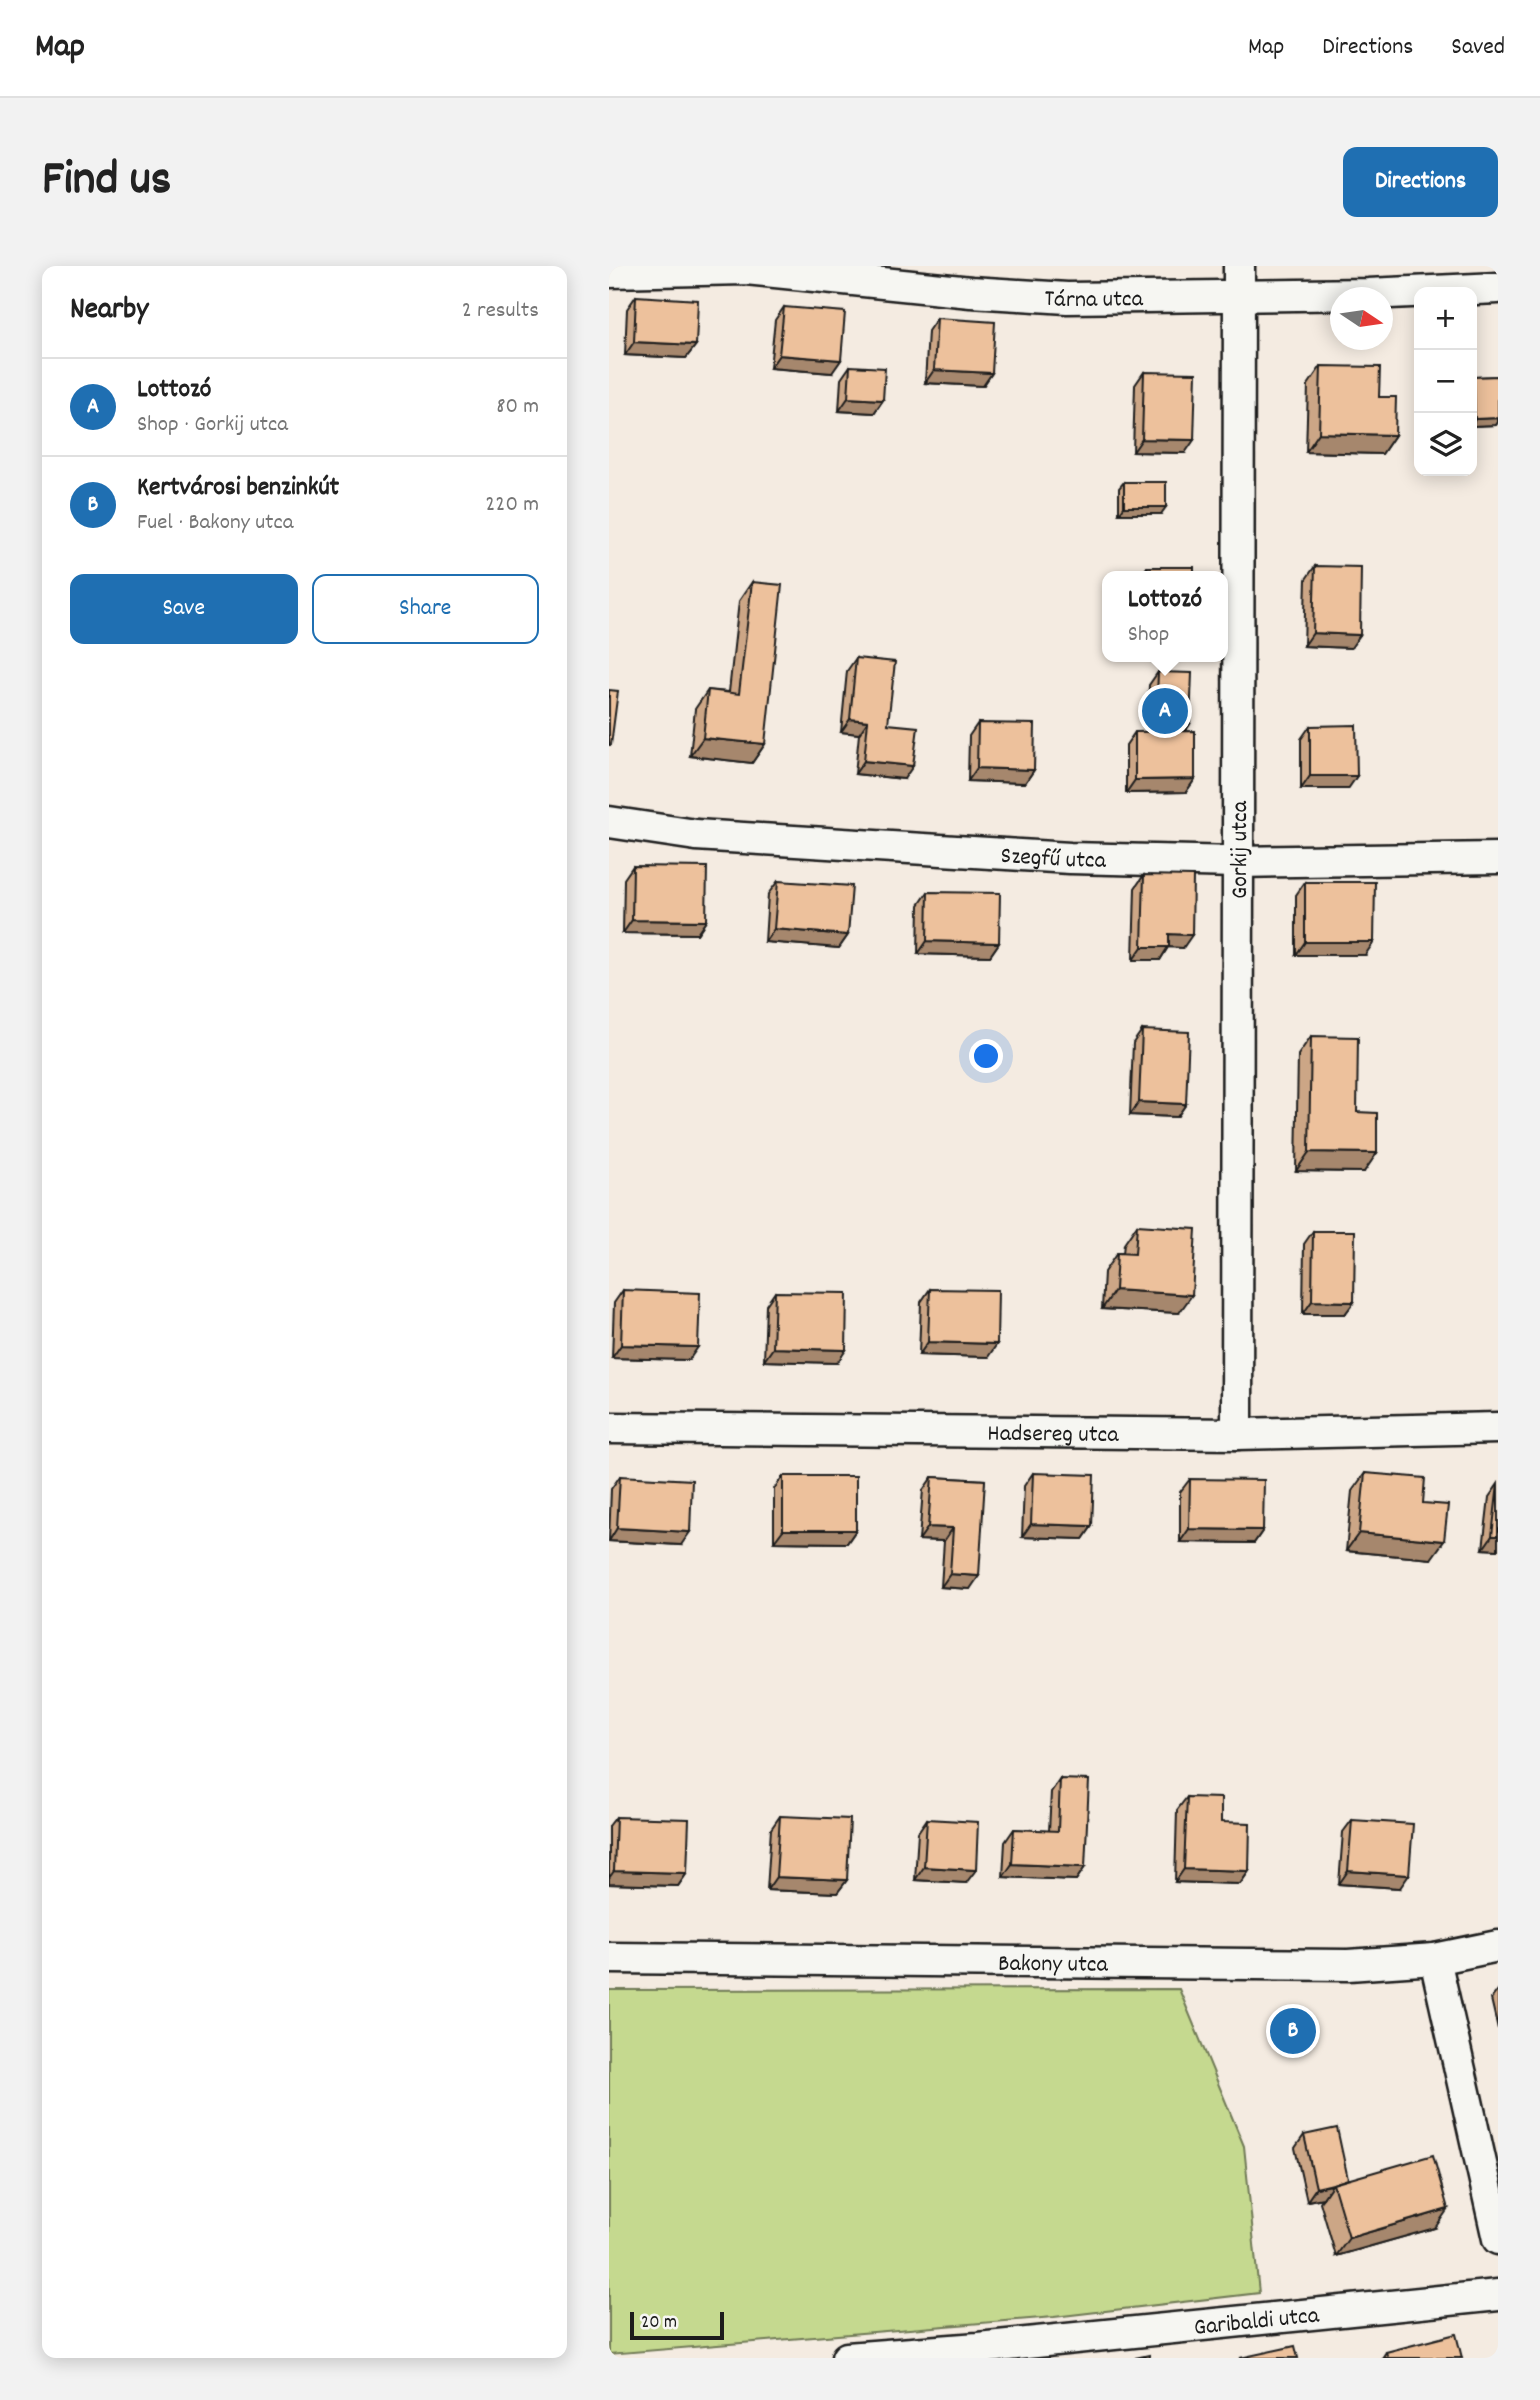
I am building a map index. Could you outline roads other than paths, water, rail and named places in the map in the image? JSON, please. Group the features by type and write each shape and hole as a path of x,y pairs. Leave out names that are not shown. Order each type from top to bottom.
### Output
{"street":[{"name":"Gorkij utca","path":"1237,1434 1239,266"},
{"name":"Tárna utca","path":"609,272 746,270 971,292 1066,298 1368,294 1498,288"},
{"name":"Szegfű utca","path":"609,822 696,835 1070,858 1237,862 1498,858"},
{"name":"Hadsereg utca","path":"609,1428 1237,1434 1498,1428"},
{"name":"Bakony utca","path":"609,1958 1349,1965 1436,1959 1498,1947"},
{"path":"1436,1959 1498,2239"},
{"name":"Garibaldi utca","path":"848,2358 979,2353 1498,2295"}],"place":[{"name":"Lottozó","path":"1165,711"},
{"name":"Kertvárosi benzinkút","path":"1293,2031"}]}
